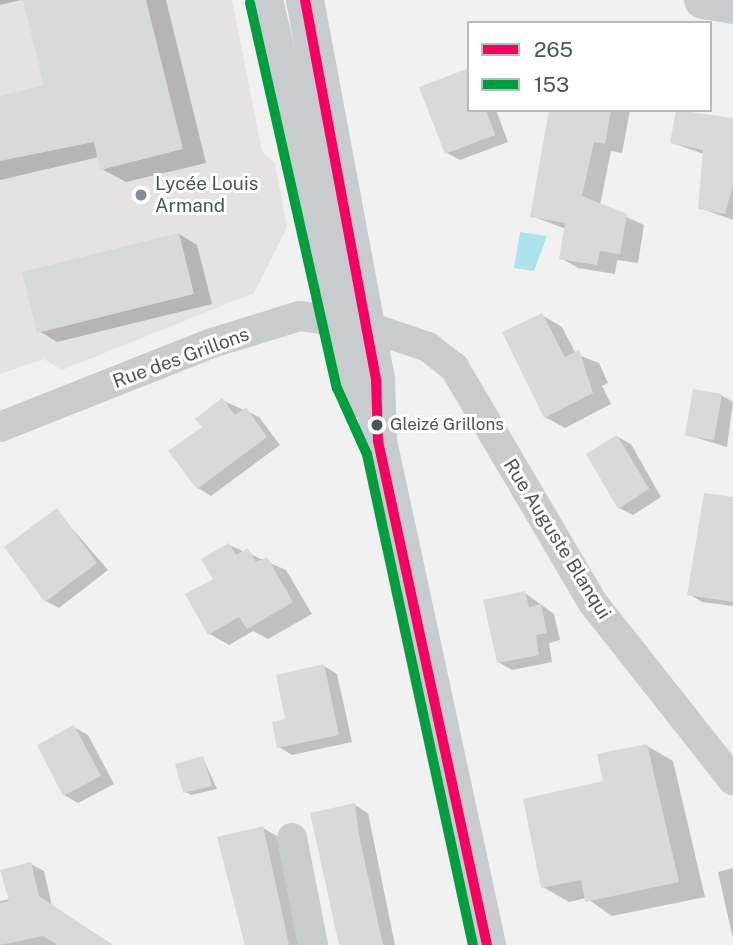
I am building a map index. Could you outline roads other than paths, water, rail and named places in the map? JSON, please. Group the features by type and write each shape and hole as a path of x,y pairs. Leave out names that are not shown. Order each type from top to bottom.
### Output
{"main road":[{"path":"264,0 351,323 487,945"},
{"path":"305,0 351,323"},
{"path":"703,0 733,5"}],"street":[{"name":"Rue des Grillons","path":"0,427 212,343 300,316 351,323"},
{"name":"Rue Auguste Blanqui","path":"351,323 428,348 454,367 593,603 733,780"},
{"path":"292,838 313,945"}],"water":[{"path":"520,232 547,236 534,271 514,268"}],"place":[{"name":"Lycée Louis Armand","path":"141,195"},
{"name":"Gleizé Grillons","path":"377,425"}]}
